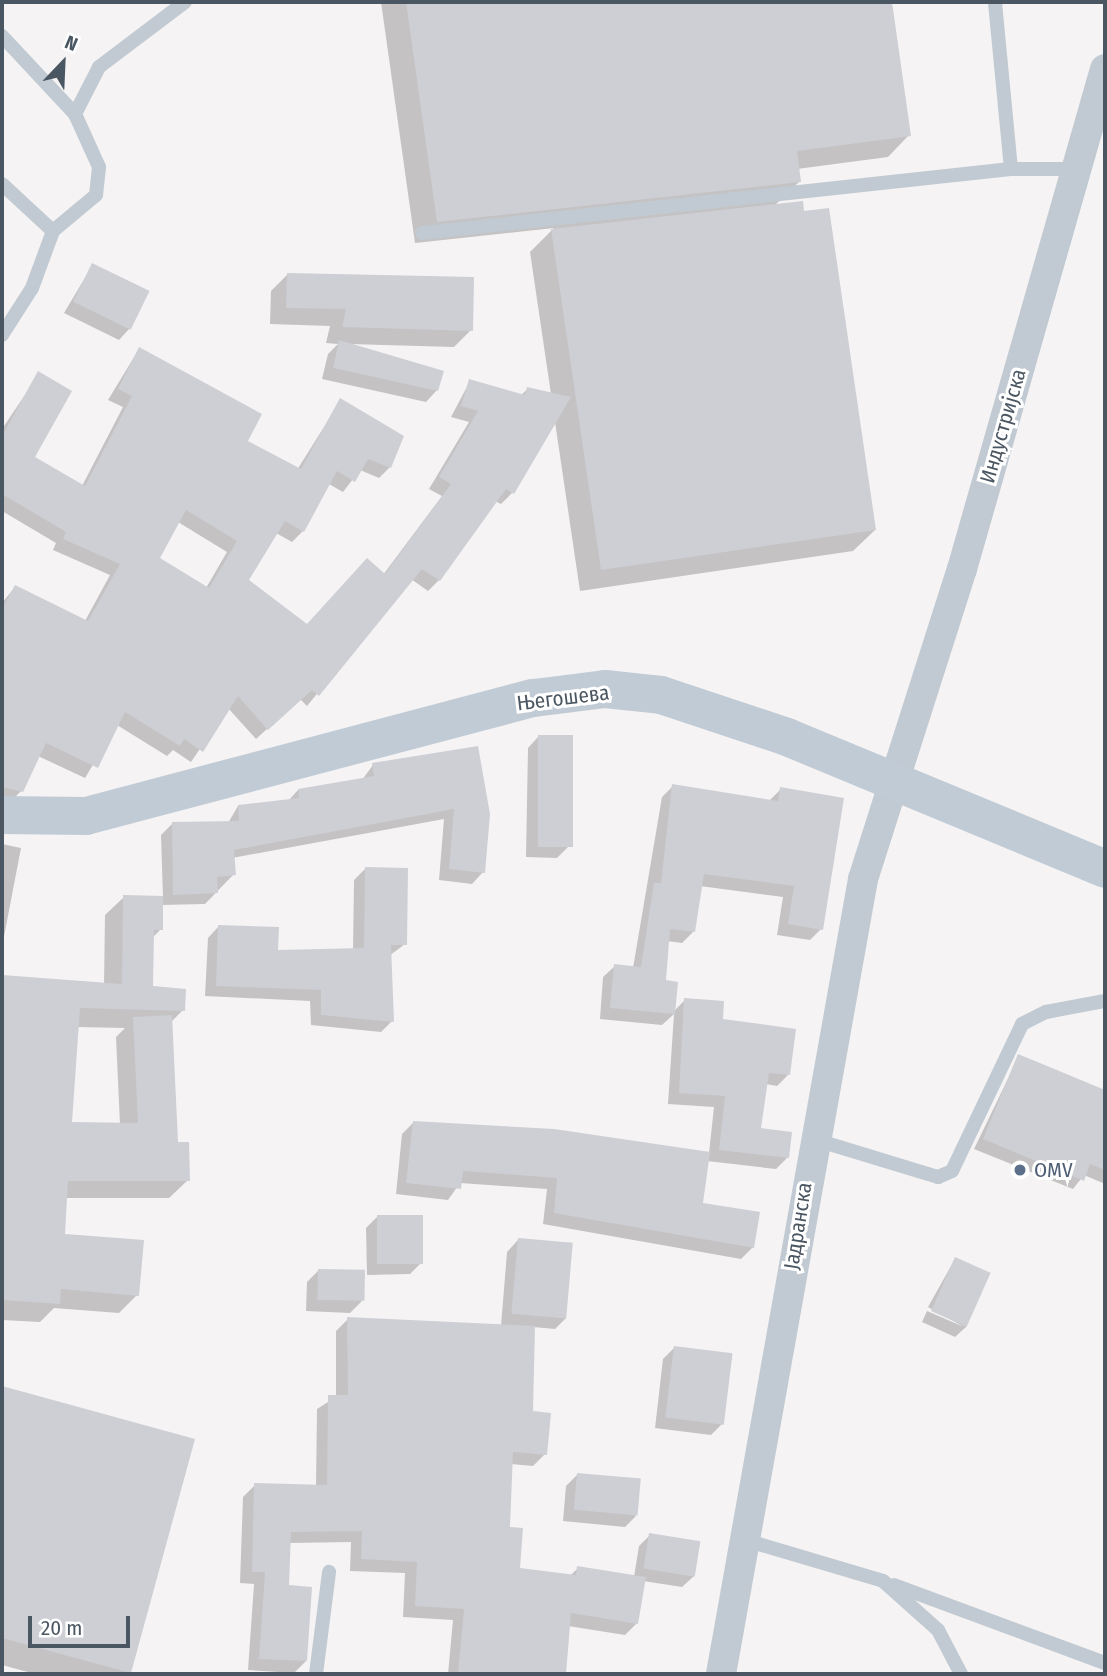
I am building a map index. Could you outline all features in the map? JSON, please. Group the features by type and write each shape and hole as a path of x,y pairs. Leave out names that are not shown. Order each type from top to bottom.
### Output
{"street":[{"name":"Индустријска","path":"893,781 962,569 1105,69"},
{"name":"Његошева","path":"2,815 86,816 534,698 605,689 661,695 714,711 893,781 1105,869"},
{"name":"Јадранска","path":"721,1674 812,1138 863,879 893,781"}],"lane":[{"path":"75,114 99,67 185,2"},
{"path":"995,2 1012,169"},
{"path":"2,36 75,114 99,167 96,195 52,231 32,288 4,327"},
{"path":"422,233 1012,169 1077,169"},
{"path":"2,184 52,231"},
{"path":"812,1138 940,1177 952,1171 1022,1024 1046,1012 1105,1001"},
{"path":"745,1540 883,1581 1105,1663"},
{"path":"316,1674 329,1572"},
{"path":"883,1581 933,1623 961,1674"}],"building":[{"path":"406,2 892,2 911,136 797,151 801,182 437,222"},
{"path":"803,201 804,211 829,208 876,530 601,570 551,229"},
{"path":"92,263 150,291 131,330 73,302"},
{"path":"287,273 474,277 473,331 342,327 346,309 286,308"},
{"path":"339,340 444,371 438,391 333,368"},
{"path":"139,347 262,414 248,441 301,469 340,398 404,436 391,468 368,459 355,482 337,471 304,532 285,521 249,580 307,624 367,558 385,574 451,484 439,477 478,411 461,406 469,379 525,395 527,387 571,397 514,494 506,489 440,581 422,569 319,696 312,690 268,730 238,696 203,752 184,739 180,746 125,712 98,768 46,743 23,792 2,787 2,609 15,585 88,621 120,564 63,539 66,532 2,494 2,436 38,371 72,391 35,457 85,486 132,396 118,389","holes":["186,510 237,541 209,588 160,558"]},
{"path":"538,735 573,735 573,847 538,847"},
{"path":"478,746 490,814 485,873 449,869 454,809 234,850 236,875 217,877 218,893 173,895 172,822 239,821 238,805 299,798 298,789 374,776 372,763"},
{"path":"672,784 778,801 780,787 844,798 823,930 788,924 794,886 704,874 695,932 670,929 666,980 678,982 675,1014 610,1008 614,964 641,967 654,883 661,883"},
{"path":"365,867 408,868 407,945 391,945 394,1022 321,1015 321,990 216,986 218,925 279,927 278,950 364,948"},
{"path":"123,895 163,896 163,930 154,930 153,986 186,989 185,1011 80,1008 72,1122 138,1123 133,1017 172,1015 178,1142 189,1142 190,1181 68,1181 65,1234 144,1240 139,1296 61,1289 60,1304 2,1300 2,975 122,984"},
{"path":"684,998 724,1001 723,1019 796,1029 790,1075 769,1073 761,1128 792,1132 789,1158 719,1150 725,1096 679,1093"},
{"path":"1018,1054 1105,1090 1105,1170 1090,1164 1084,1181 983,1139"},
{"path":"413,1121 554,1129 710,1152 703,1203 760,1212 754,1248 554,1213 557,1178 463,1171 461,1189 406,1183"},
{"path":"377,1215 423,1215 423,1264 377,1264"},
{"path":"518,1238 573,1243 566,1319 511,1314"},
{"path":"955,1257 991,1273 967,1327 931,1311"},
{"path":"318,1269 365,1270 364,1301 317,1300"},
{"path":"347,1317 535,1326 533,1411 551,1413 547,1455 513,1452 510,1527 523,1528 520,1568 576,1575 577,1566 646,1577 638,1624 571,1613 566,1674 458,1674 464,1609 415,1606 417,1562 361,1559 362,1531 291,1532 289,1585 312,1587 307,1661 259,1659 265,1572 252,1572 254,1483 327,1485 328,1395 348,1395"},
{"path":"674,1346 733,1353 724,1425 665,1417"},
{"path":"2,1386 195,1439 131,1673 2,1638"},
{"path":"577,1473 641,1479 638,1515 574,1510"},
{"path":"649,1533 700,1541 695,1577 643,1569"}],"place":[{"name":"OMV","path":"1020,1170"}]}
